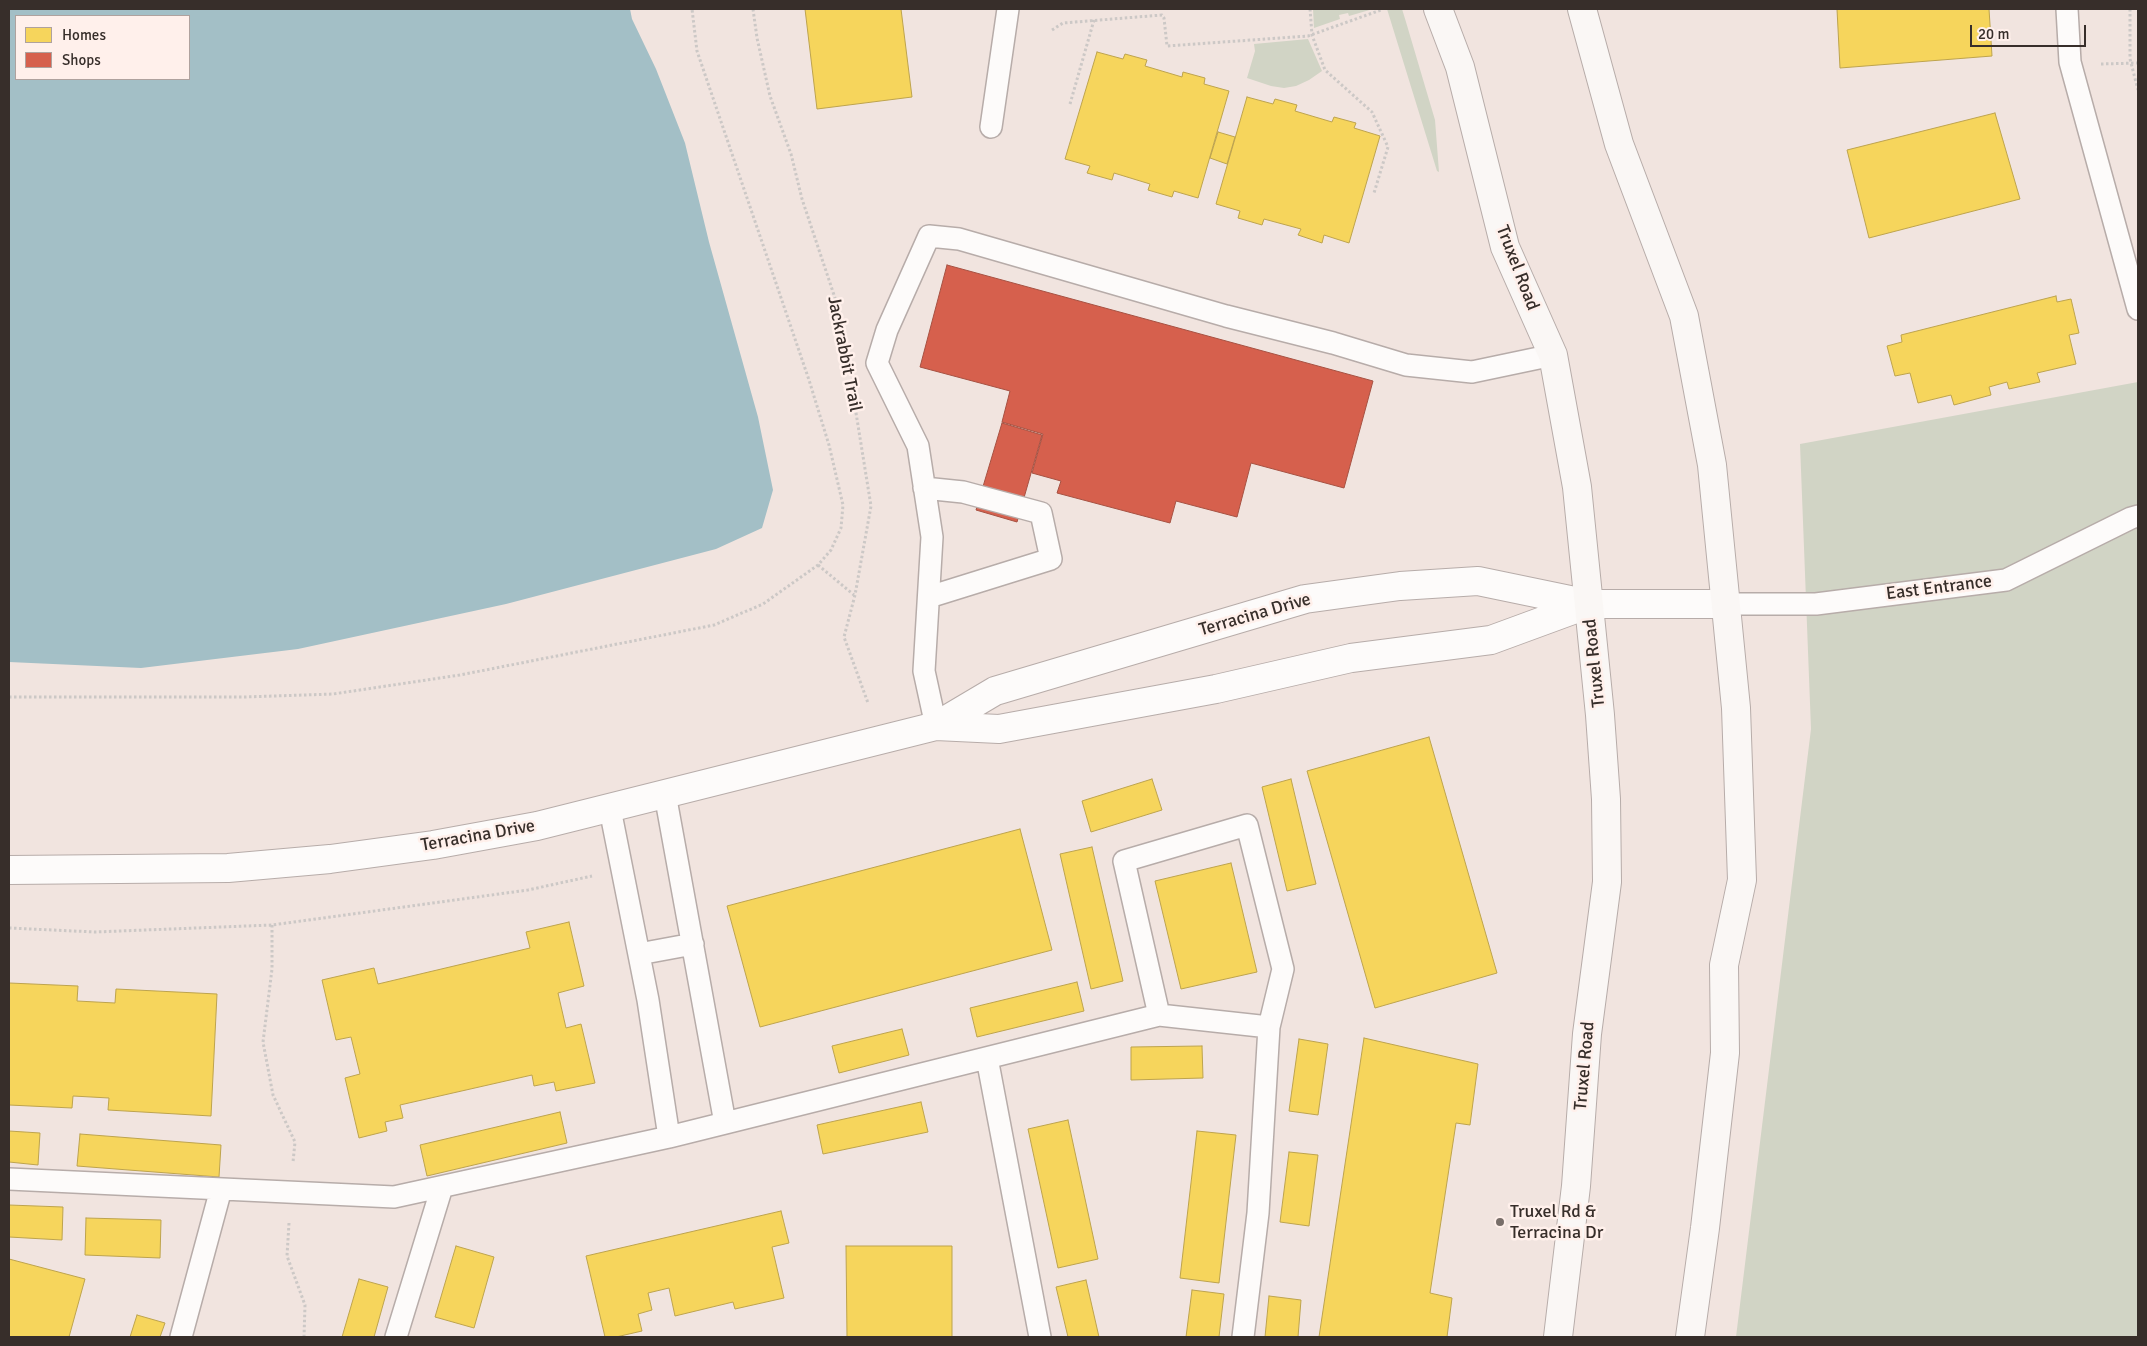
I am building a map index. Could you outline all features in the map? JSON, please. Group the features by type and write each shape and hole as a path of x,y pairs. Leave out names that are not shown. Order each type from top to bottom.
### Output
{"main road":[{"name":"Truxel Road","path":"1438,9 1460,67 1505,246 1553,355 1577,487 1603,752 1607,882 1586,1034 1576,1186 1558,1337"},
{"path":"1582,9 1620,144 1684,316 1712,465 1736,708 1742,880 1724,965 1725,1053 1706,1228 1690,1337"}],"street":[{"name":"Terracina Drive","path":"9,870 228,868 433,845 537,826 936,726 995,691 1305,599 1400,586 1478,581 1589,604 1726,604"},
{"name":"Terracina Drive","path":"936,726 999,729 1216,689 1351,658 1491,640 1589,604"}],"lane":[{"path":"991,127 1008,9"},
{"path":"2067,9 2070,62 2138,306"},
{"path":"936,726 924,671 932,538 918,446 877,363 887,330 929,236 959,239 1226,316 1333,343 1406,365 1472,372 1553,355"},
{"path":"924,488 964,492 1041,513 1051,559 929,597"},
{"name":"East Entrance","path":"1726,604 1816,604 2006,580 2138,516"},
{"path":"665,794 725,1124"},
{"path":"610,809 648,1000 670,1137"},
{"path":"1159,1015 1124,861 1247,825 1283,968 1269,1026 1258,1213 1243,1337"},
{"path":"638,954 693,944"},
{"path":"9,1179 394,1197 725,1124 1159,1015 1269,1026"},
{"path":"987,1058 1040,1337"},
{"path":"396,1337 442,1187"},
{"path":"180,1337 220,1189"}],"path":[{"path":"9,697 245,697 333,694 460,675 714,625 763,604 818,565 831,550 841,528 843,504 829,444 809,380 697,51 692,9"},
{"name":"Jackrabbit Trail","path":"752,9 770,96 841,316 847,354"},
{"path":"1310,9 1312,35 1325,70 1372,112 1388,147 1374,193"},
{"path":"2130,9 2131,63 2138,90"},
{"path":"1052,30 1063,22 1162,14 1167,46 1312,35 1381,10"},
{"path":"1070,104 1094,20"},
{"path":"2100,64 2138,63"},
{"name":"Jackrabbit Trail","path":"852,383 871,506 855,595 844,637 868,703"},
{"path":"818,565 855,595"},
{"path":"9,928 95,932 272,925 528,890 622,870"},
{"path":"272,925 272,969 263,1042 273,1095 295,1142 287,1256 304,1305 304,1337"}],"shaded area":[{"path":"1313,9 1373,9 1349,16 1348,13 1339,15 1340,19 1314,28"},
{"path":"1387,9 1402,9 1435,120 1439,172 1437,171"},
{"path":"1308,39 1322,71 1309,80 1296,86 1284,88 1247,78 1255,51 1254,44"},
{"path":"2138,382 2138,1337 1736,1337 1811,729 1800,444"}],"water":[{"path":"9,9 630,9 632,19 656,69 685,143 709,242 758,417 773,490 762,528 716,549 506,604 298,649 141,668 9,662"}],"building: Homes":[{"path":"805,9 901,9 912,97 817,109"},
{"path":"1837,9 1989,9 1992,56 1840,68"},
{"path":"1097,52 1123,59 1125,54 1147,60 1145,66 1182,77 1183,72 1205,78 1204,84 1229,91 1198,198 1174,191 1172,197 1148,190 1150,184 1114,173 1112,180 1087,173 1090,166 1065,159"},
{"path":"1247,97 1273,104 1275,99 1297,105 1295,111 1332,122 1334,117 1356,123 1354,128 1380,136 1349,243 1324,235 1322,243 1298,235 1301,229 1264,219 1262,225 1238,218 1240,211 1216,204"},
{"path":"1995,113 2020,199 1869,238 1847,150"},
{"path":"1218,132 1235,137 1227,164 1210,158"},
{"path":"2056,296 2057,302 2071,299 2079,333 2069,335 2076,364 2037,373 2040,382 2009,389 2007,382 1989,387 1991,395 1954,405 1951,395 1918,403 1910,373 1895,376 1887,346 1902,342 1901,335"},
{"path":"1429,737 1497,973 1375,1008 1307,771"},
{"path":"1152,779 1162,810 1091,832 1082,801"},
{"path":"1291,779 1316,884 1287,891 1262,787"},
{"path":"1020,829 1052,950 760,1027 727,906"},
{"path":"1092,847 1123,981 1091,989 1060,854"},
{"path":"1231,863 1257,972 1181,989 1155,881"},
{"path":"569,922 584,986 558,993 566,1028 581,1024 595,1083 556,1091 554,1082 534,1086 532,1075 400,1105 403,1118 385,1122 387,1131 359,1138 345,1078 360,1074 351,1037 336,1040 322,980 374,968 378,984 530,948 526,932"},
{"path":"1077,982 1084,1011 977,1037 970,1008"},
{"path":"9,983 78,986 77,1001 115,1003 116,989 217,994 211,1116 108,1110 109,1098 73,1096 72,1108 9,1105"},
{"path":"902,1029 909,1055 839,1073 832,1046"},
{"path":"1364,1038 1478,1064 1470,1125 1456,1123 1430,1293 1452,1298 1447,1337 1319,1337"},
{"path":"1299,1039 1328,1044 1318,1115 1289,1111"},
{"path":"1202,1046 1203,1078 1131,1080 1131,1047"},
{"path":"921,1102 928,1132 823,1154 817,1125"},
{"path":"560,1112 567,1143 427,1176 420,1145"},
{"path":"1068,1120 1098,1259 1058,1268 1028,1129"},
{"path":"9,1131 40,1133 38,1165 9,1162"},
{"path":"1197,1131 1236,1135 1219,1283 1180,1278"},
{"path":"80,1134 221,1145 219,1177 77,1166"},
{"path":"1289,1152 1318,1155 1309,1226 1280,1222"},
{"path":"9,1205 63,1207 62,1240 9,1237"},
{"path":"781,1211 789,1243 772,1247 784,1298 735,1309 733,1302 675,1316 669,1288 648,1293 652,1310 638,1314 642,1331 616,1337 605,1337 586,1256"},
{"path":"86,1218 161,1220 160,1258 85,1255"},
{"path":"456,1246 494,1257 474,1328 435,1317"},
{"path":"846,1246 952,1246 952,1337 847,1337"},
{"path":"9,1259 85,1279 69,1337 9,1337"},
{"path":"359,1279 388,1287 374,1337 342,1337"},
{"path":"1086,1280 1099,1337 1068,1337 1056,1287"},
{"path":"1192,1290 1224,1294 1219,1337 1186,1337"},
{"path":"1269,1296 1301,1300 1298,1337 1265,1337"},
{"path":"137,1315 165,1323 160,1337 130,1337"}],"building: Shops":[{"path":"947,265 1373,381 1344,488 1251,463 1237,517 1176,501 1170,523 1057,493 1061,481 1032,473 1043,434 1002,422 1010,391 920,367"},
{"path":"1002,423 1042,435 1017,522 976,510"}],"place":[{"name":"Truxel Rd & Terracina Dr","path":"1500,1222"}]}
